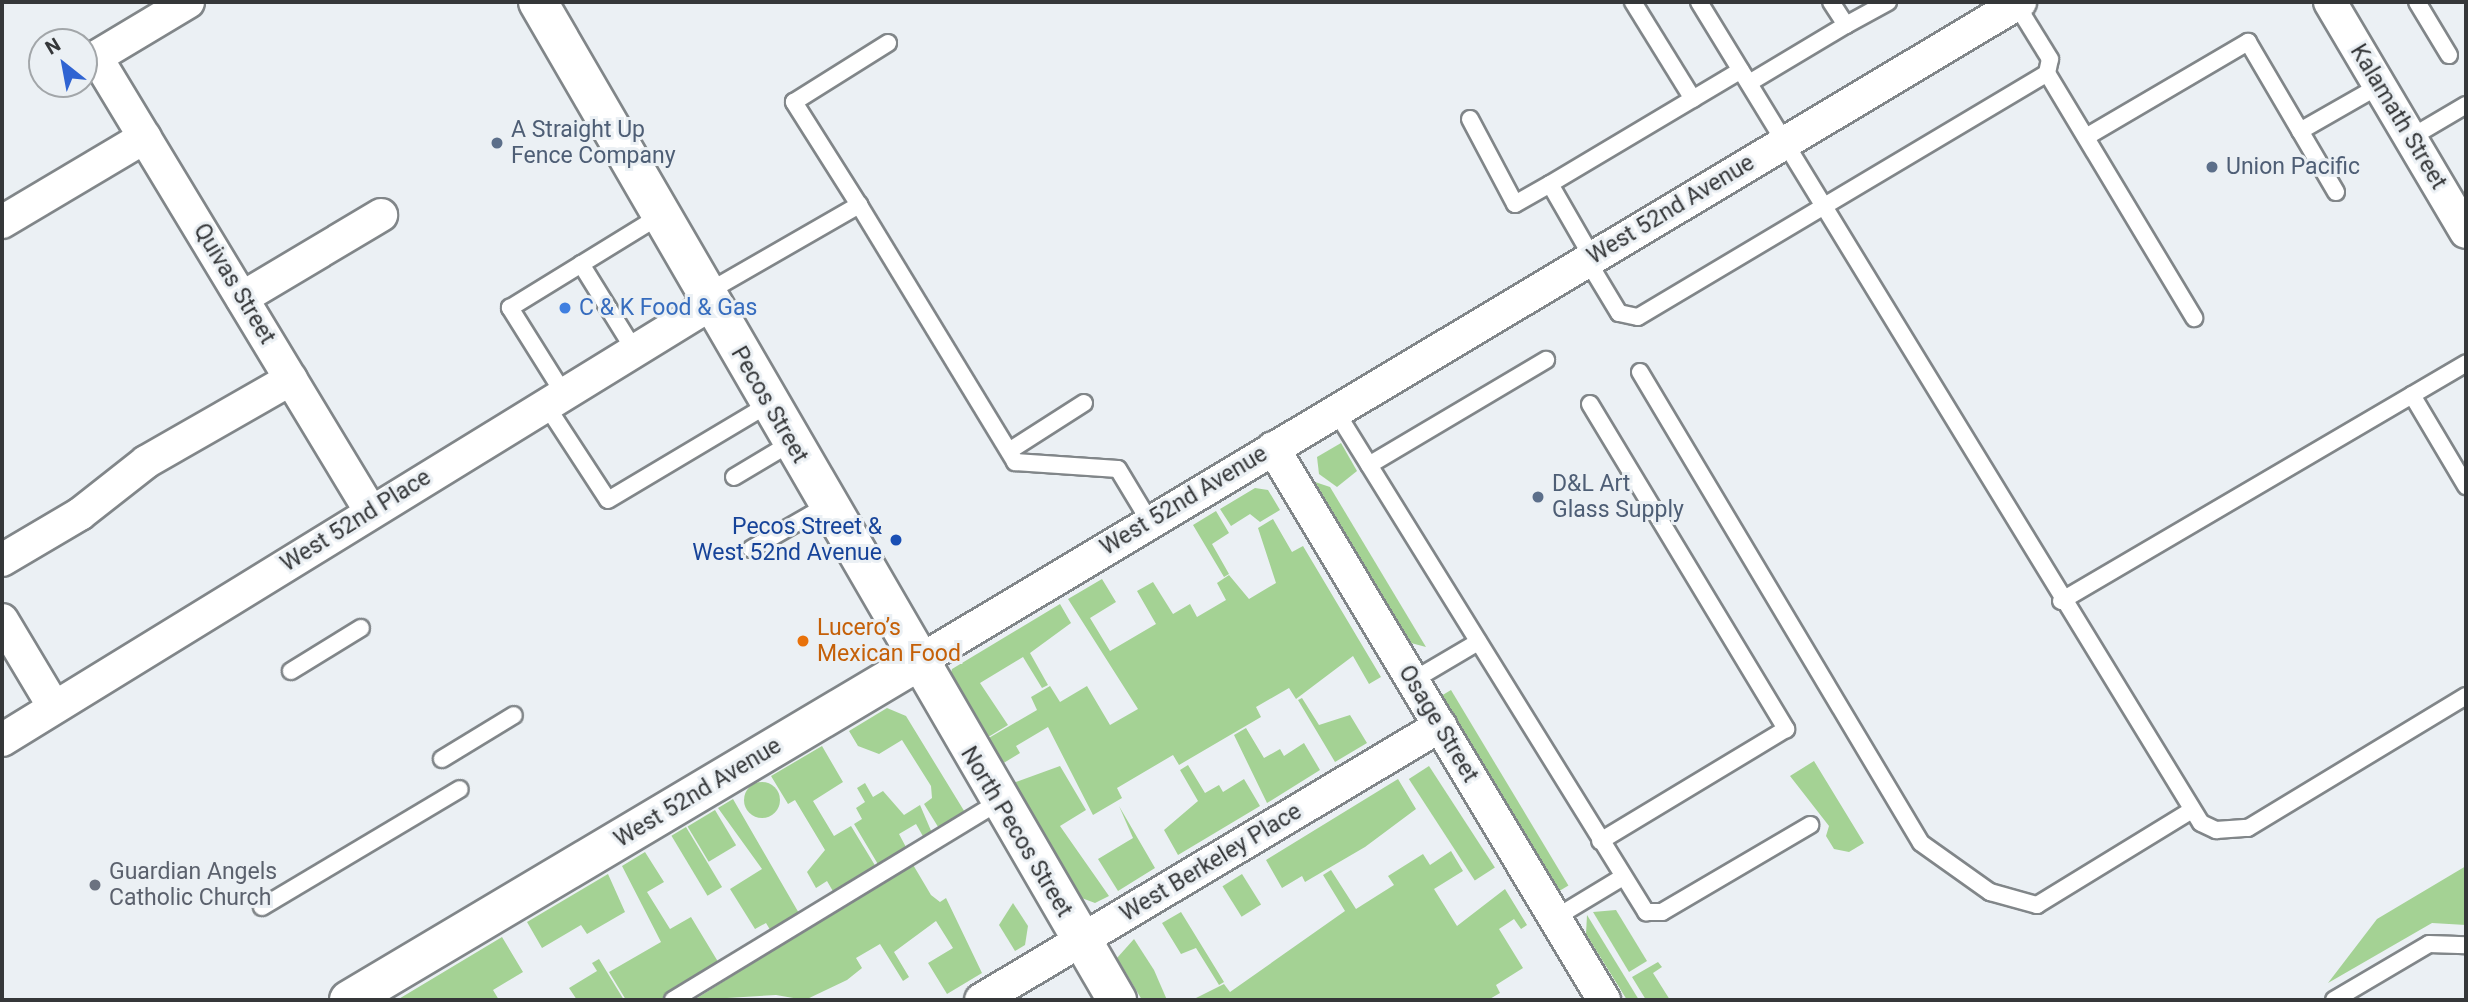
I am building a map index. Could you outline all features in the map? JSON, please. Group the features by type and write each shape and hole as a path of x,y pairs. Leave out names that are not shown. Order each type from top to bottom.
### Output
{"main road":[{"name":"Pecos Street","path":"538,2 916,663"},
{"name":"North Pecos Street","path":"916,663 1117,1000"},
{"name":"West 52nd Avenue","path":"349,1000 916,663"}],"street":[{"name":"Quivas Street","path":"188,2 96,57 371,512"},
{"name":"Kalamath Street","path":"2330,2 2466,232"},
{"name":"West 52nd Avenue","path":"916,663 2018,3"},
{"path":"2,222 145,137"},
{"path":"242,298 381,215"},
{"name":"West 52nd Place","path":"2,740 635,351 708,298"},
{"path":"2,560 80,514 146,462 291,379"},
{"name":"Osage Street","path":"1273,448 1604,1000"},
{"path":"2,620 54,707"},
{"name":"West Berkeley Place","path":"982,1000 1440,726"}],"lane":[{"path":"1633,2 1693,99"},
{"path":"1699,2 2189,812 2216,830 2248,828 2466,696"},
{"path":"1831,2 1846,25"},
{"path":"1470,119 1516,204 1693,99 1745,77 1888,2"},
{"path":"2417,2 2449,55"},
{"path":"2018,3 2050,59 2047,74 2194,318"},
{"path":"2086,137 2248,42 2336,192"},
{"path":"888,43 794,102 1015,462 1118,469 1150,522"},
{"path":"1550,184 1619,313 1634,318 2047,74"},
{"path":"2300,131 2379,86"},
{"path":"2410,138 2466,104"},
{"path":"708,298 859,205"},
{"path":"661,215 510,308 608,500 769,404"},
{"path":"581,264 635,351"},
{"path":"1369,465 1546,360"},
{"path":"2061,601 2466,363"},
{"path":"1640,372 1921,843 1990,892 2037,905 2189,812"},
{"path":"2412,395 2466,486"},
{"path":"1009,451 1084,403"},
{"path":"1590,404 1786,729 1600,841"},
{"path":"1335,410 1646,912 1658,915 1810,825"},
{"path":"734,477 790,443"},
{"path":"751,549 826,506"},
{"path":"291,671 361,628"},
{"path":"1412,681 1478,642"},
{"path":"442,759 514,715"},
{"path":"262,906 460,789"},
{"path":"673,1000 999,802"},
{"path":"1555,918 1623,877"},
{"path":"2334,1000 2429,944 2466,945"}],"green space":[{"path":"1341,443 1357,471 1337,487 1319,474 1317,457"},
{"path":"1315,482 1330,487 1426,647 1411,643"},
{"path":"1255,488 1268,490 1280,510 1260,522 1250,514 1231,526 1220,509"},
{"path":"1216,511 1229,533 1212,544 1229,574 1224,577 1193,525"},
{"path":"1273,519 1292,552 1303,546 1381,677 1369,684 1353,656 1296,699 1289,688 1256,707 1261,717 1179,765 1173,755 1117,788 1122,798 1093,815 1048,727 1016,746 1020,753 1002,764 987,739 1037,710 1031,697 1050,686 1060,702 1087,686 1110,725 1138,709 1068,599 1102,579 1116,602 1090,618 1110,651 1156,624 1137,591 1153,582 1173,614 1190,604 1197,617 1226,600 1217,583 1229,575 1249,599 1276,583 1258,528"},
{"path":"1060,604 1071,623 1030,653 1048,685 1042,688 1023,657 980,683 1008,725 985,739 949,680 952,669"},
{"path":"1451,690 1568,885 1555,894 1437,698"},
{"path":"1302,698 1319,725 1350,715 1367,743 1335,762 1298,700"},
{"path":"887,708 906,716 966,814 940,830 924,804 932,798 931,786 902,740 879,754 858,746 849,731"},
{"path":"1246,728 1264,758 1280,749 1284,756 1304,743 1320,770 1267,803 1234,735"},
{"path":"822,746 843,782 813,801 834,836 851,826 876,867 834,893 827,881 816,888 807,872 825,850 795,800 788,804 771,776"},
{"path":"1814,761 1864,843 1849,852 1834,849 1826,836 1829,826 1790,776"},
{"path":"1188,765 1205,793 1219,785 1223,792 1244,779 1260,806 1178,855 1164,830 1198,801 1180,770"},
{"path":"1060,766 1086,810 1060,826 1109,896 1095,903 1079,897 1013,783"},
{"path":"1429,766 1495,867 1475,881 1409,779"},
{"path":"1398,779 1416,809 1365,847 1305,882 1302,876 1282,888 1266,860"},
{"path":"762,782 774,788 780,800 774,812 762,818 750,812 744,800 750,788"},
{"path":"865,783 873,797 883,791 904,815 920,805 932,833 924,838 916,824 899,834 907,849 879,866 854,824 862,819 856,808 865,802 857,788"},
{"path":"733,799 800,915 772,933 766,923 755,929 730,889 762,869 718,808"},
{"path":"1119,806 1155,868 1118,891 1098,859 1133,838"},
{"path":"715,810 736,845 709,862 688,826"},
{"path":"686,827 722,887 707,896 671,836"},
{"path":"1451,851 1463,871 1434,889 1457,926 1505,889 1527,925 1521,929 1514,919 1499,929 1523,968 1496,985 1500,993 1488,1000 1192,1000 1224,984 1230,992 1345,911 1323,875 1331,870 1356,909 1394,885 1388,876 1423,854 1430,865"},
{"path":"645,852 664,882 647,892 670,929 691,917 720,965 661,1000 626,1000 609,972 661,942 622,866"},
{"path":"912,863 931,895 940,902 946,898 982,973 947,994 928,963 953,948 936,921 894,952 909,977 903,981 880,944 856,958 862,968 847,980 805,1000 776,995 694,1000"},
{"path":"2466,866 2466,925 2432,923 2328,983 2377,919"},
{"path":"608,874 625,912 587,934 581,925 542,948 527,922"},
{"path":"1242,874 1261,905 1242,917 1222,886"},
{"path":"1013,903 1028,926 1025,945 1015,951 999,925"},
{"path":"1616,910 1647,961 1629,972 1593,912"},
{"path":"1181,912 1224,982 1219,985 1196,948 1181,954 1162,923"},
{"path":"1587,915 1639,1000 1627,1000 1586,934"},
{"path":"502,937 523,972 493,990 499,1000 397,1000"},
{"path":"1134,939 1154,970 1167,1000 1142,1000 1117,958"},
{"path":"599,959 624,1000 577,1000 569,988 597,971 592,963"},
{"path":"1658,962 1662,967 1653,973 1670,1000 1646,1000 1632,977"}],"place":[{"name":"A Straight Up Fence Company","path":"497,143"},
{"name":"Union Pacific","path":"2212,167"},
{"name":"C & K Food & Gas","path":"565,308"},
{"name":"D&L Art Glass Supply","path":"1538,497"},
{"name":"Pecos Street & West 52nd Avenue","path":"896,540"},
{"name":"Lucero’s Mexican Food","path":"803,641"},
{"name":"Guardian Angels Catholic Church","path":"95,885"}]}
